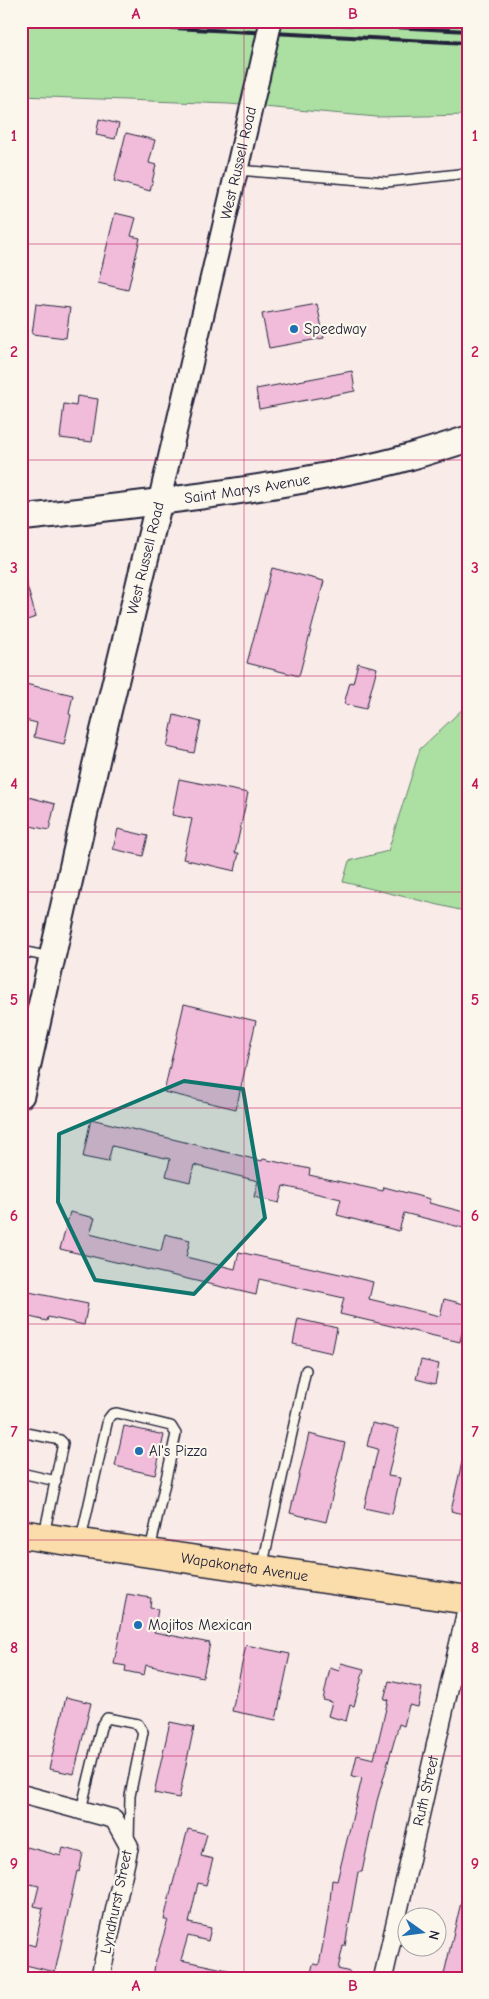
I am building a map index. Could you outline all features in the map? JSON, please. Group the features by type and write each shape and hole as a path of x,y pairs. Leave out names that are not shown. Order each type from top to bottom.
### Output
{"main road":[{"name":"Saint Marys Avenue","path":"21,518 159,502 355,470 413,456 468,439"},
{"name":"West Russell Road","path":"21,1095 27,1042 53,958 101,742 159,502"},
{"name":"Wapakoneta Avenue","path":"32,1536 468,1600"}],"street":[{"name":"West Russell Road","path":"159,502 258,80 270,21"},
{"name":"Ruth Street","path":"383,1978 468,1604"},
{"path":"21,1794 82,1810"},
{"name":"Lyndhurst Street","path":"82,1810 114,1819 129,1846 100,1978"}],"lane":[{"path":"237,170 387,182 468,173"},
{"path":"21,951 53,958"},
{"path":"261,1570 306,1370"},
{"path":"80,1543 108,1419 112,1414 118,1413 172,1426 176,1434 150,1553"},
{"path":"21,1432 60,1440 64,1443 56,1481 32,1536"},
{"path":"21,1473 56,1481"},
{"path":"82,1810 101,1727 107,1718 138,1724 143,1732 130,1796 129,1846"}],"highlighted area":[{"path":"184,1081 243,1089 265,1218 194,1294 95,1280 58,1202 59,1134"}],"green space":[{"path":"21,21 468,21 468,115 377,117 229,104 21,96"},
{"path":"468,704 468,912 343,882 349,861 388,851 420,749"}],"building":[{"path":"99,119 119,124 115,139 96,135"},
{"path":"126,133 155,140 149,163 156,165 150,191 114,181"},
{"path":"115,213 136,218 131,236 140,238 128,290 98,283"},
{"path":"36,304 70,308 66,338 32,334"},
{"path":"317,304 324,338 269,348 262,314"},
{"path":"352,371 355,391 259,409 256,389"},
{"path":"77,396 98,399 92,442 60,438 64,404 76,406"},
{"path":"272,568 324,581 299,676 247,663"},
{"path":"25,579 36,617 21,622 21,580"},
{"path":"358,663 377,668 366,709 344,704 350,682 353,683"},
{"path":"21,683 73,695 69,714 71,715 64,744 34,737 37,723 21,719"},
{"path":"174,715 201,722 194,753 167,747"},
{"path":"179,779 248,793 235,853 239,853 235,871 183,859 192,819 172,815"},
{"path":"21,795 55,804 49,830 21,824"},
{"path":"118,829 148,836 143,856 113,849"},
{"path":"184,1004 256,1021 236,1109 164,1092"},
{"path":"91,1119 262,1161 263,1159 310,1169 309,1175 383,1191 384,1187 430,1199 429,1203 468,1213 468,1229 404,1213 399,1231 337,1215 341,1199 283,1186 279,1203 254,1197 258,1181 194,1165 190,1182 166,1176 170,1159 112,1146 108,1162 83,1157"},
{"path":"70,1212 95,1218 90,1234 161,1251 165,1234 190,1240 186,1257 235,1269 239,1252 373,1282 369,1299 440,1316 444,1299 468,1305 460,1342 340,1314 344,1298 259,1279 256,1295 60,1249"},
{"path":"24,1291 88,1304 84,1325 48,1317 47,1321 21,1315"},
{"path":"298,1319 337,1328 332,1353 293,1344"},
{"path":"421,1360 439,1364 435,1384 416,1379"},
{"path":"372,1423 399,1429 388,1476 400,1478 392,1514 364,1508 378,1449 367,1446"},
{"name":"Al's Pizza","path":"124,1426 164,1435 155,1475 115,1466"},
{"path":"309,1434 345,1443 326,1522 290,1513"},
{"path":"462,1462 468,1462 468,1515 451,1511"},
{"path":"127,1594 151,1598 150,1608 158,1609 154,1632 210,1643 203,1677 146,1665 144,1675 125,1671 126,1666 114,1664"},
{"path":"246,1645 290,1654 276,1720 232,1711"},
{"path":"341,1663 364,1669 354,1706 350,1705 346,1721 328,1716 332,1702 323,1700 330,1668 339,1671"},
{"path":"389,1681 422,1688 418,1707 409,1705 404,1726 399,1724 377,1801 362,1872 358,1872 345,1946 343,1946 338,1969 350,1972 350,1978 310,1978 313,1964 319,1965 329,1911 332,1880 337,1881 362,1778 352,1776 357,1755 374,1759 388,1700 384,1699"},
{"path":"66,1697 91,1703 74,1774 49,1769"},
{"path":"170,1722 194,1727 179,1798 154,1793"},
{"path":"188,1829 207,1834 201,1856 213,1859 206,1885 198,1883 189,1923 211,1928 208,1941 188,1936 181,1960 237,1972 236,1978 153,1978 155,1964 168,1920 164,1920 170,1894"},
{"path":"27,1847 61,1856 63,1848 83,1853 79,1872 77,1871 55,1972 21,1964 21,1942 35,1946 43,1908 34,1906 39,1886 21,1882 21,1866"},
{"path":"463,1894 468,1895 468,1978 443,1978"}],"railway":[{"path":"36,21 468,43"},
{"path":"281,21 468,31"}],"place":[{"name":"Speedway","path":"294,329"},
{"name":"Al's Pizza","path":"139,1451"},
{"name":"Mojitos Mexican","path":"138,1625"}]}
